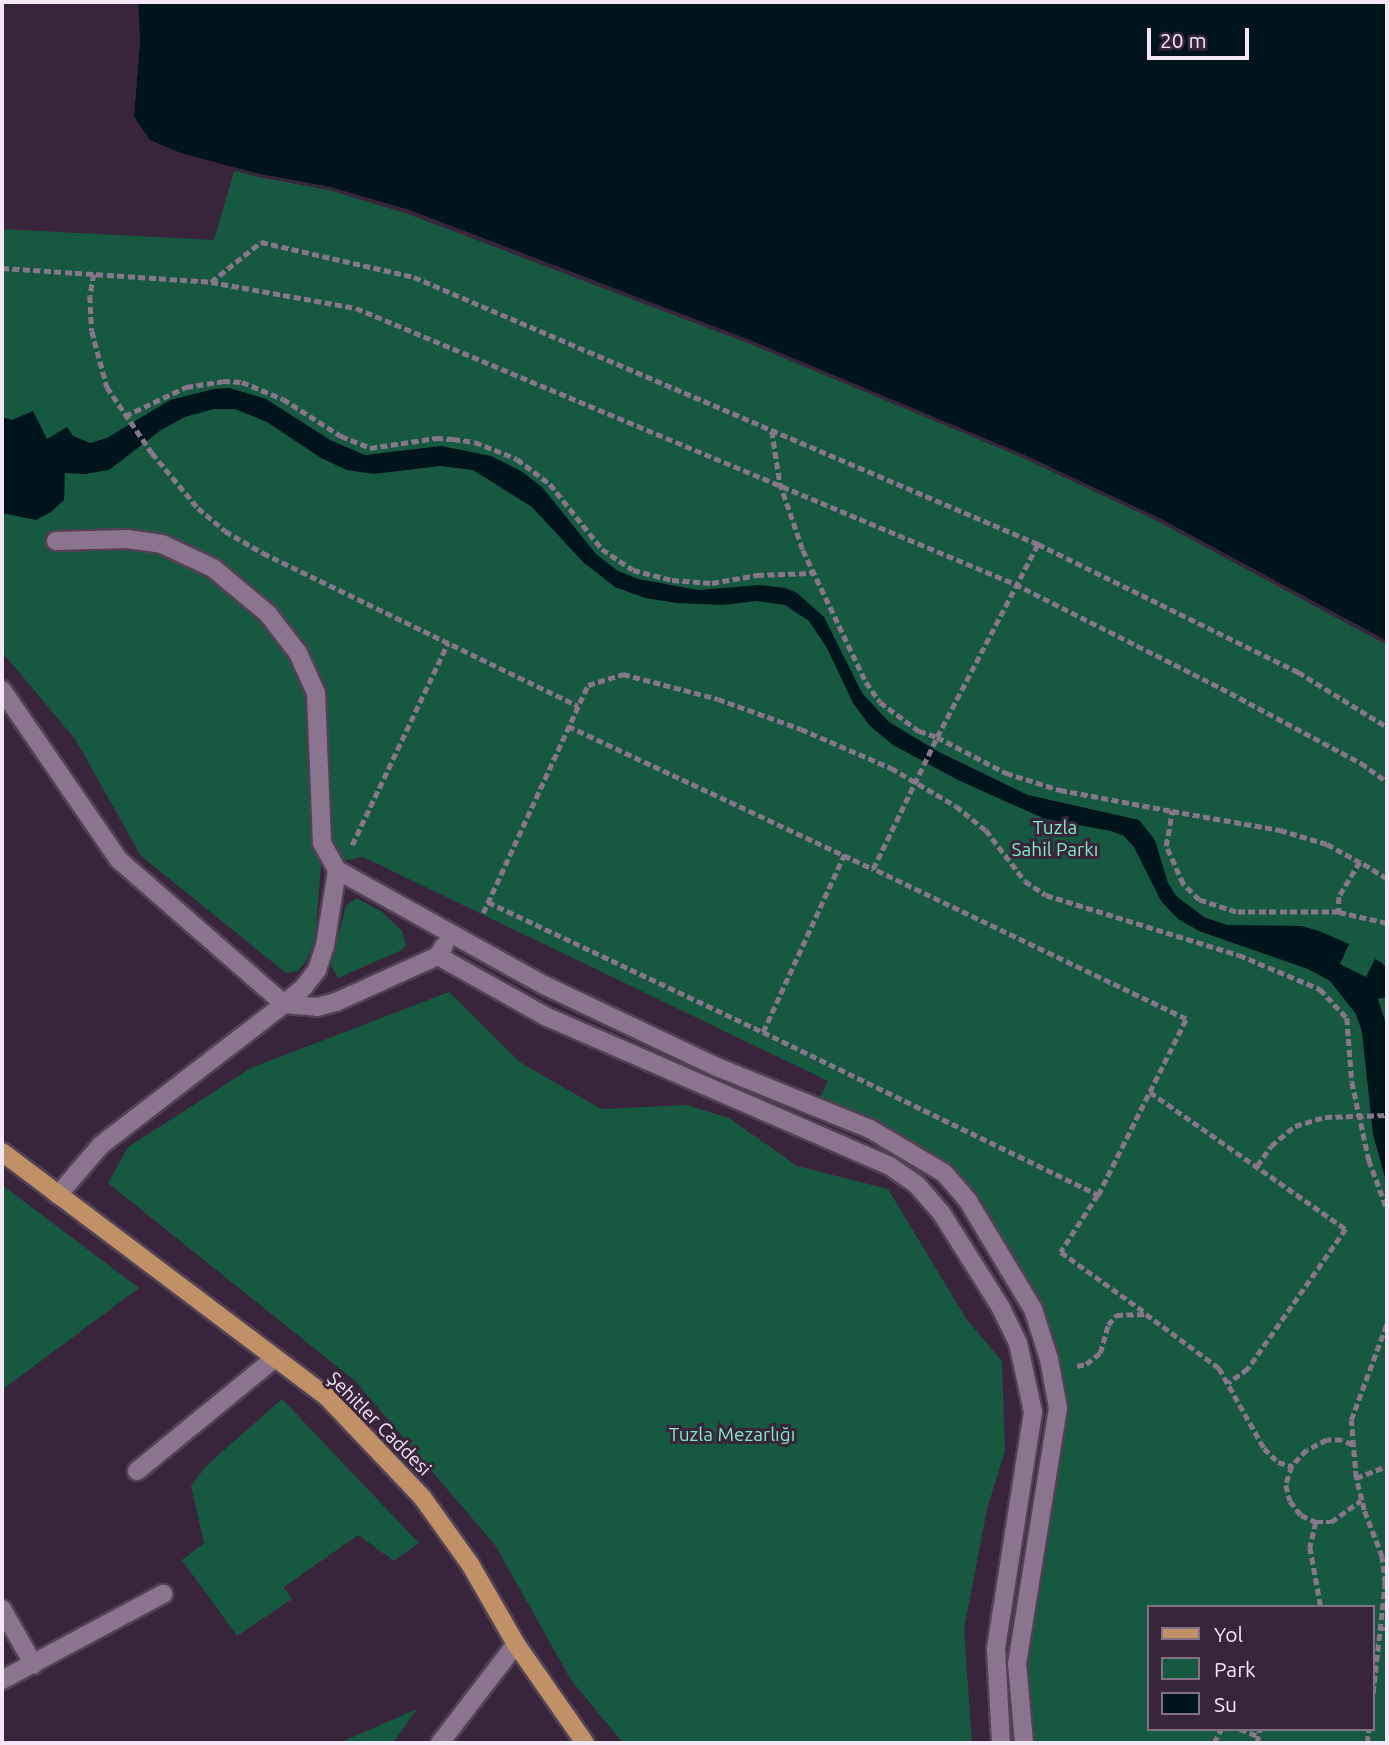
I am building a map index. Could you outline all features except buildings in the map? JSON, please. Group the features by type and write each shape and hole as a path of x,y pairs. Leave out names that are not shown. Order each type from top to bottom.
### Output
{"main road":[{"name":"Şehitler Caddesi","path":"2,1152 328,1398 422,1497 470,1564 516,1644 585,1743"}],"street":[{"path":"56,541 127,539 162,544 213,568 268,614 298,653 316,692 322,842 337,870 544,985 717,1067 870,1129 944,1173 968,1201 1033,1309 1049,1359 1058,1408 1017,1663 1024,1743"},
{"path":"2,690 94,828 119,860 284,1004 317,1007 336,1002 438,956 451,933"},
{"path":"58,1195 101,1145 303,988 317,970 325,946 337,870"},
{"path":"438,956 545,1016 890,1166 917,1185 942,1214 1000,1306 1018,1343 1033,1412 996,1648 1001,1743"},
{"path":"137,1471 275,1358"},
{"path":"2,1680 163,1594"},
{"path":"2,1609 34,1665"},
{"path":"440,1743 516,1644"}],"path":[{"path":"211,282 261,242 414,277 1038,544 1298,672 1387,727"},
{"path":"2,268 211,282 356,308 780,483 1016,584 1222,688 1361,764 1387,782"},
{"path":"93,274 90,296 94,343 107,387 152,453 198,508 225,531 263,553 578,706"},
{"path":"125,416 186,387 223,381 242,382 283,399 322,426 357,444 377,447 436,438 453,439 475,442 517,459 550,484 602,549 633,570 673,580 712,583 757,576 812,573"},
{"path":"772,431 780,483 812,573 866,682 880,702 919,731 937,737 980,762 1031,782 1280,830 1327,844 1387,879"},
{"path":"873,869 937,737 1038,544"},
{"path":"352,845 448,643"},
{"path":"483,913 588,685 623,674 653,679 801,729 916,782 956,806 986,830 1025,881 1046,895 1239,955 1320,989 1346,1018 1352,1082 1359,1115 1369,1160 1387,1209"},
{"path":"568,726 1186,1019 1098,1195 1061,1252 1204,1354 1219,1368 1264,1448 1278,1462 1292,1466"},
{"path":"1172,811 1166,846 1183,884 1199,900 1236,912 1339,912 1387,923"},
{"path":"763,1031 844,855"},
{"path":"1339,912 1339,897 1360,862"},
{"path":"488,902 763,1031 1098,1195"},
{"path":"1150,1092 1346,1228 1248,1369 1229,1384"},
{"path":"1257,1166 1271,1146 1295,1126 1325,1118 1387,1115"},
{"path":"1072,1366 1086,1364 1100,1353 1108,1325 1116,1315 1146,1314"},
{"path":"1375,1673 1385,1566 1361,1500 1356,1478 1351,1420 1387,1323"},
{"path":"1352,1445 1342,1440 1327,1440 1307,1450 1292,1466 1286,1485 1290,1501 1301,1515 1316,1522 1331,1522 1361,1500"},
{"path":"1356,1478 1387,1466"},
{"path":"1316,1522 1310,1547 1321,1605"},
{"path":"1380,1629 1387,1629"},
{"path":"1245,1731 1258,1736"},
{"path":"1257,1743 1259,1731"}],"green space":[{"name":"Tuzla Sahil Parkı","path":"235,168 330,187 507,245 1022,454 1159,518 1387,641 1387,1743 1031,1743 1026,1669 1066,1410 1061,1374 1042,1308 1026,1280 960,1175 935,1154 820,1097 828,1081 363,857 321,865 315,939 307,960 298,971 286,973 141,856 75,739 2,652 2,229 214,240"},
{"path":"356,898 381,911 402,931 406,945 402,950 338,978 331,966 346,906"},
{"name":"Tuzla Mezarlığı","path":"449,992 521,1063 601,1109 686,1105 729,1118 797,1166 888,1189 967,1320 1002,1361 1005,1451 987,1509 964,1629 972,1743 623,1743 571,1680 495,1545 355,1381 108,1183 128,1147 251,1068"},
{"path":"2,1185 139,1288 2,1390"},
{"path":"282,1399 419,1543 394,1561 358,1535 284,1587 292,1599 237,1636 182,1560 204,1543 191,1486 207,1465"},
{"path":"417,1709 393,1743 339,1743"}],"water":[{"path":"138,2 1387,2 1387,641 1159,518 1022,454 752,341 409,210 330,187 259,174 181,153 149,140 134,117 140,41"},
{"path":"230,388 266,399 330,440 365,455 441,446 491,456 521,471 542,487 596,554 618,571 638,579 698,590 759,585 785,588 797,593 824,617 862,693 889,722 937,751 1028,795 1139,820 1155,840 1168,883 1176,896 1204,917 1227,925 1302,926 1319,931 1349,944 1340,964 1366,977 1375,959 1382,963 1387,968 1387,997 1378,999 1387,1027 1387,1185 1373,1134 1362,1032 1356,1014 1330,981 1308,969 1199,931 1178,919 1161,901 1134,847 1124,836 1111,831 1045,819 958,780 893,745 870,726 853,703 827,648 809,621 785,605 756,601 723,605 677,603 645,598 615,587 583,562 532,507 473,470 440,466 374,474 347,470 321,458 267,422 235,409 214,409 185,417 161,430 109,470 85,474 65,473 64,500 51,512 36,520 2,513 2,417 12,420 33,411 47,439 67,427 73,436 90,443 107,438 170,400 214,389"}],"pier":[{"path":"135,2 138,2 140,41 134,117 150,140 182,154 259,174 330,187 409,210 752,341 1022,454 1159,518 1387,641 1387,645 1157,521 1021,457 750,344 408,214 329,190 258,177 181,157 148,143 131,117 136,40"}]}
